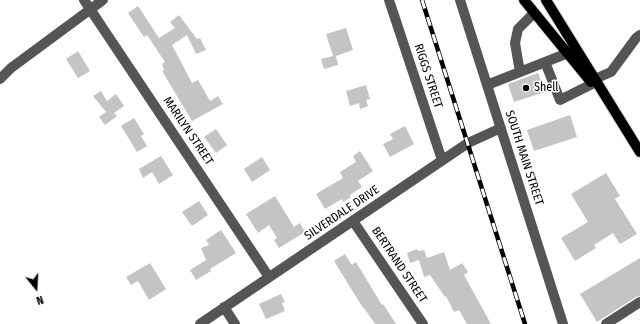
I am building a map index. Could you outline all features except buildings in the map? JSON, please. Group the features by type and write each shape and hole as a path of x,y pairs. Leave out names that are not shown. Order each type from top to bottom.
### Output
{"main road":[{"path":"524,0 592,81 616,113 640,152"},
{"path":"546,0 592,81"}],"street":[{"path":"0,79 87,4 103,0"},
{"name":"RIGGS STREET","path":"389,0 442,160"},
{"name":"SOUTH MAIN STREET","path":"460,0 563,324"},
{"name":"MARILYN STREET","path":"87,4 269,277"},
{"path":"520,72 515,43 518,29 534,13"},
{"path":"545,62 560,100 592,81 611,72 636,38 640,35"},
{"path":"487,85 568,54"},
{"name":"SILVERDALE DRIVE","path":"200,324 468,143 501,128"},
{"name":"BERTRAND STREET","path":"353,221 423,324"},
{"path":"606,324 639,303"},
{"path":"224,307 235,324"}],"railway":[{"path":"422,0 525,324"}],"place":[{"name":"Shell","path":"526,88"}]}
